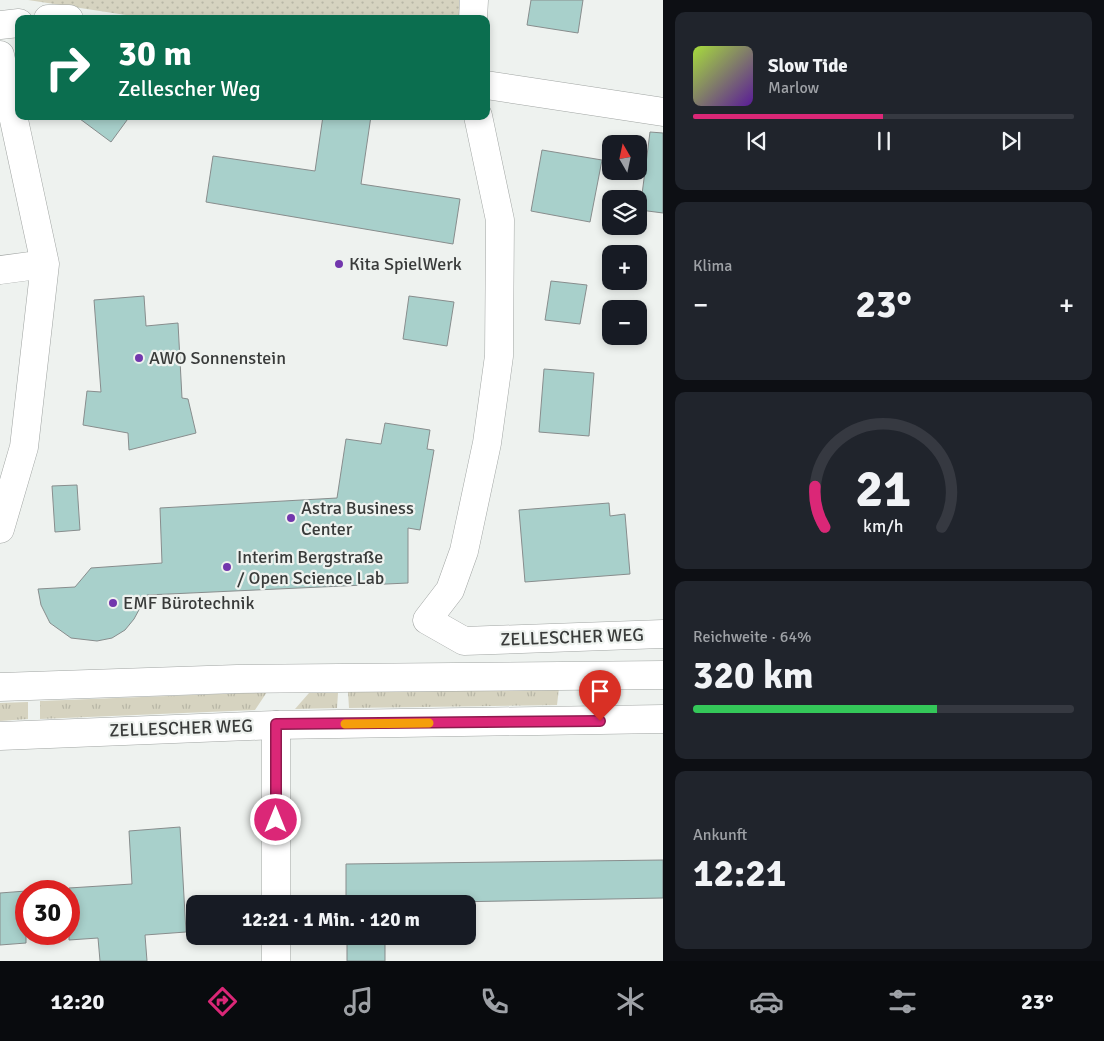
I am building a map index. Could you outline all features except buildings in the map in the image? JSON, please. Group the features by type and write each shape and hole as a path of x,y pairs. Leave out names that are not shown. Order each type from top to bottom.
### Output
{"street":[{"path":"473,15 474,0"},
{"path":"0,25 15,23"},
{"path":"0,55 45,264 24,447 0,529"},
{"path":"490,86 663,112"},
{"name":"ZELLESCHER WEG","path":"479,120 500,220 499,356 487,443 464,551 450,590 427,620 464,641 663,634"},
{"path":"0,270 45,264"},
{"name":"ZELLESCHER WEG","path":"0,687 237,679 663,675"},
{"name":"ZELLESCHER WEG","path":"0,736 276,724 663,719"},
{"path":"276,724 276,895"},
{"path":"276,945 276,961"}],"green space":[{"path":"28,0 459,0 459,15 126,15"},
{"path":"559,688 557,705 349,708 348,692"},
{"path":"267,692 255,710 40,719 40,701"},
{"path":"309,693 338,693 337,708 295,709"},
{"path":"28,702 28,719 0,721 0,703"}],"slow traffic":[{"path":"345,724 429,723"}],"place":[{"name":"Kita SpielWerk","path":"339,264"},
{"name":"AWO Sonnenstein","path":"139,358"},
{"name":"Astra Business Center","path":"291,518"},
{"name":"Interim Bergstraße / Open Science Lab","path":"227,567"},
{"name":"EMF Bürotechnik","path":"113,603"}],"route":[{"path":"276,820 276,724 600,721"}]}
